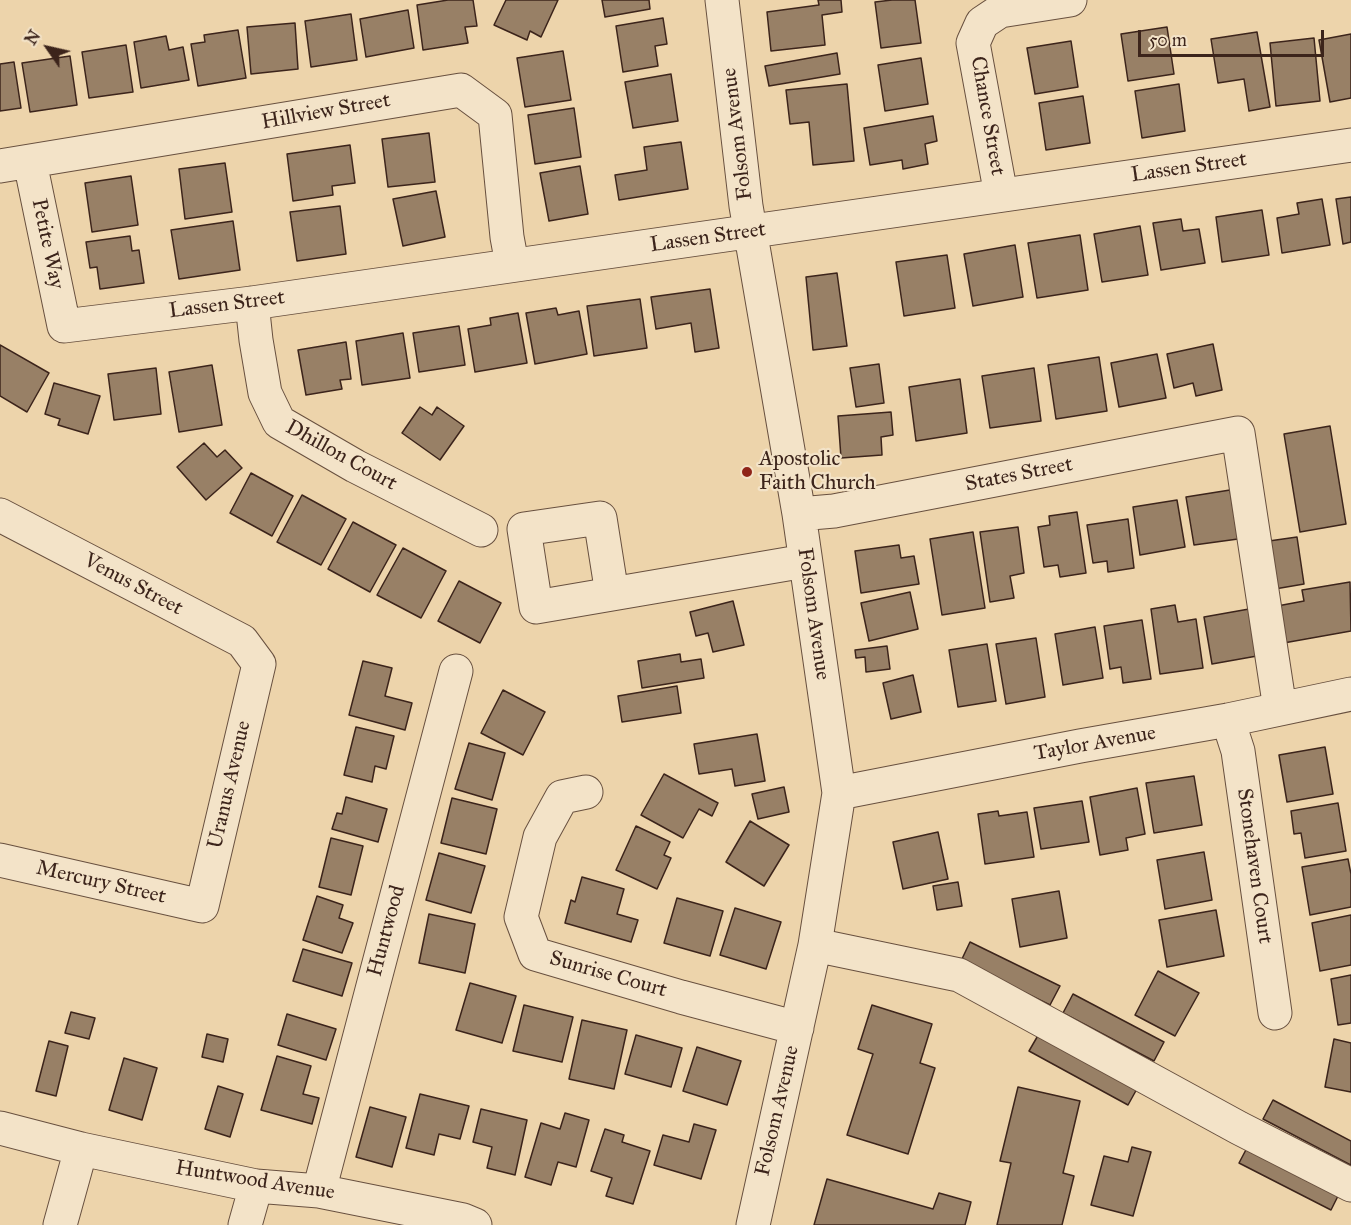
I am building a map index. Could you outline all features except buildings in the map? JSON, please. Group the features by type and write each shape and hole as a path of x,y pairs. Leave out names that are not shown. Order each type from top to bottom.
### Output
{"street":[{"name":"Folsom Avenue","path":"722,0 750,232 798,514 839,793 815,945 753,1225"},
{"name":"Chance Street","path":"1001,195 973,43 982,23 1000,11 1070,0"},
{"name":"Hillview Street","path":"15,164 461,90 495,115 507,237 512,264"},
{"name":"Lassen Street","path":"64,326 252,303 1351,145"},
{"name":"Petite Way","path":"15,164 64,326"},
{"name":"Dhillon Court","path":"252,303 266,393 279,422 355,466 481,530"},
{"name":"States Street","path":"798,514 834,511 1238,433 1280,709"},
{"name":"Venus Street","path":"0,515 242,641 259,664"},
{"path":"612,594 805,561"},
{"name":"Uranus Avenue","path":"202,906 259,664"},
{"name":"Huntwood","path":"318,1191 456,670"},
{"name":"Taylor Avenue","path":"839,793 1228,720 1351,694"},
{"name":"Stonehaven Court","path":"1228,720 1238,752 1275,1013"},
{"name":"Sunrise Court","path":"586,792 562,797 540,837 521,917 535,954 797,1028"},
{"name":"Mercury Street","path":"0,860 202,906"},
{"path":"815,945 959,975 1239,1128 1351,1185"},
{"name":"Huntwood Avenue","path":"0,1128 81,1149 256,1186 318,1191 466,1223"},
{"path":"60,1225 81,1149"},
{"path":"245,1225 256,1186"}],"place":[{"name":"Apostolic Faith Church","path":"747,472"}]}
